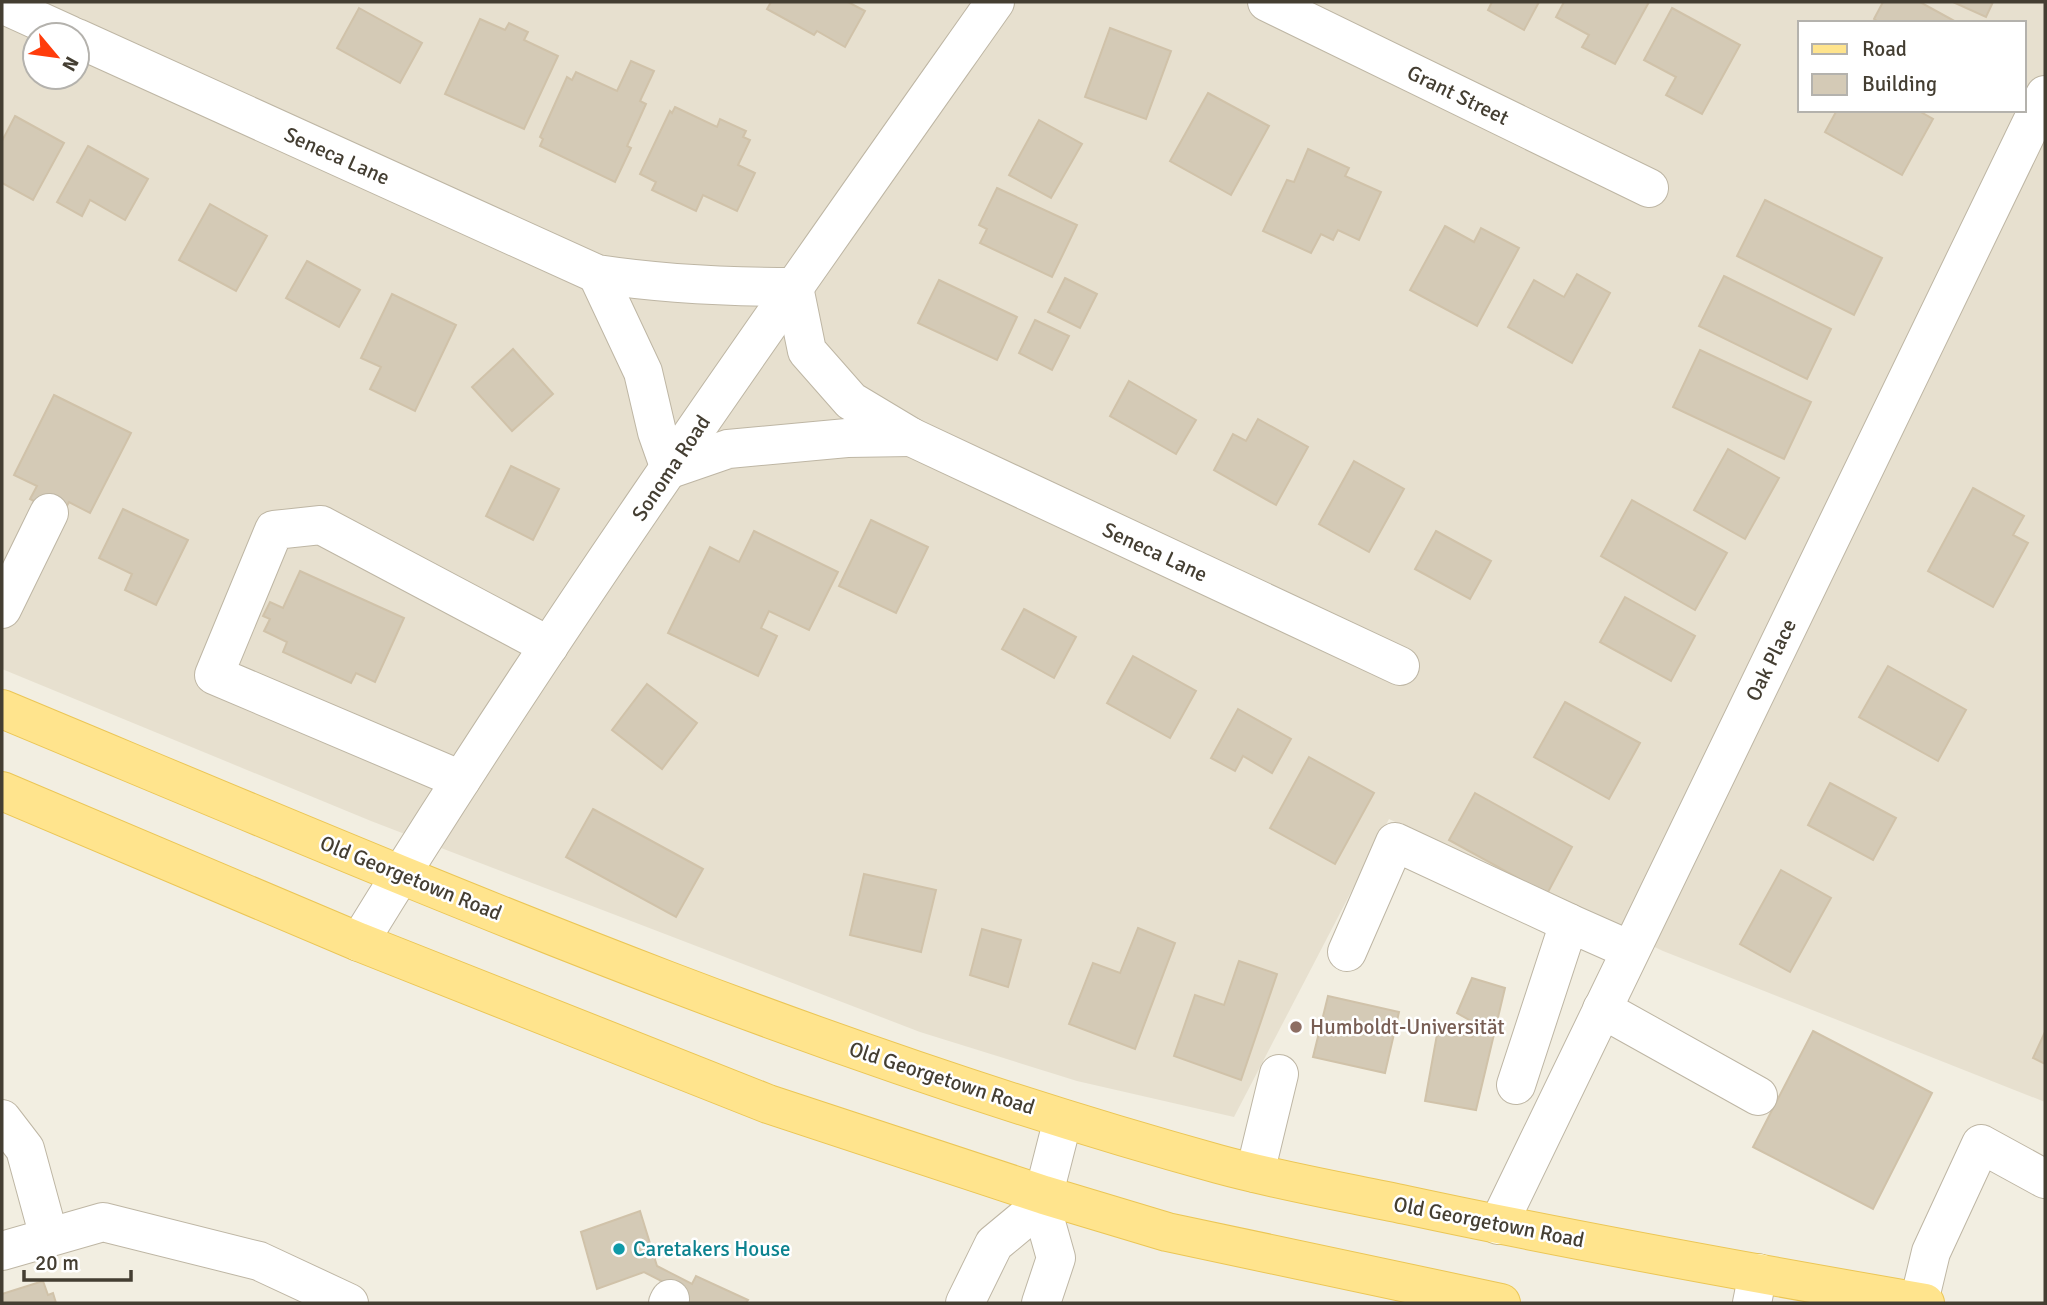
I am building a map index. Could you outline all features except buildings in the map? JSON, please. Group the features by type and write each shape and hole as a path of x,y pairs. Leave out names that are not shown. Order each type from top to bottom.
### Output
{"main road":[{"name":"Old Georgetown Road","path":"2,709 400,874 712,998 1063,1119 1255,1173 1498,1225 1755,1288 1922,1303"},
{"path":"2,791 359,942 768,1104 1042,1200 1167,1232 1501,1303"}],"street":[{"name":"Sonoma Road","path":"359,942 400,874 550,646 794,287 995,2"},
{"name":"Grant Street","path":"1267,2 1649,188"},
{"path":"2,4 39,21"},
{"name":"Seneca Lane","path":"91,44 597,274 709,287 794,287 807,352 851,401 911,438 1400,666"},
{"name":"Oak Place","path":"1498,1225 2045,95"},
{"path":"597,274 643,372 657,432 670,469"},
{"name":"Seneca Lane","path":"670,469 728,449 847,438 911,438"},
{"path":"2,609 49,513"},
{"path":"461,780 214,675 274,530 321,525 550,646"},
{"path":"1347,952 1395,842 1630,950"},
{"path":"1516,1085 1569,923"},
{"path":"1602,1009 1758,1096"},
{"path":"1255,1173 1279,1074"},
{"path":"2,1119 25,1149 49,1237"},
{"path":"1041,1303 1056,1258 1042,1200 1063,1119"},
{"path":"1922,1303 1931,1252 1981,1144 2045,1179"},
{"path":"965,1303 994,1244 1042,1200"},
{"path":"2,1251 103,1222 259,1261 349,1303"}],"shaded area":[{"path":"2,2 2045,2 2045,1102 1663,951 1389,819 1234,1117 1077,1081 920,1032 371,821 2,669"}],"place":[{"name":"Humboldt-Universität","path":"1296,1027"},
{"name":"Caretakers House","path":"619,1249"}]}
